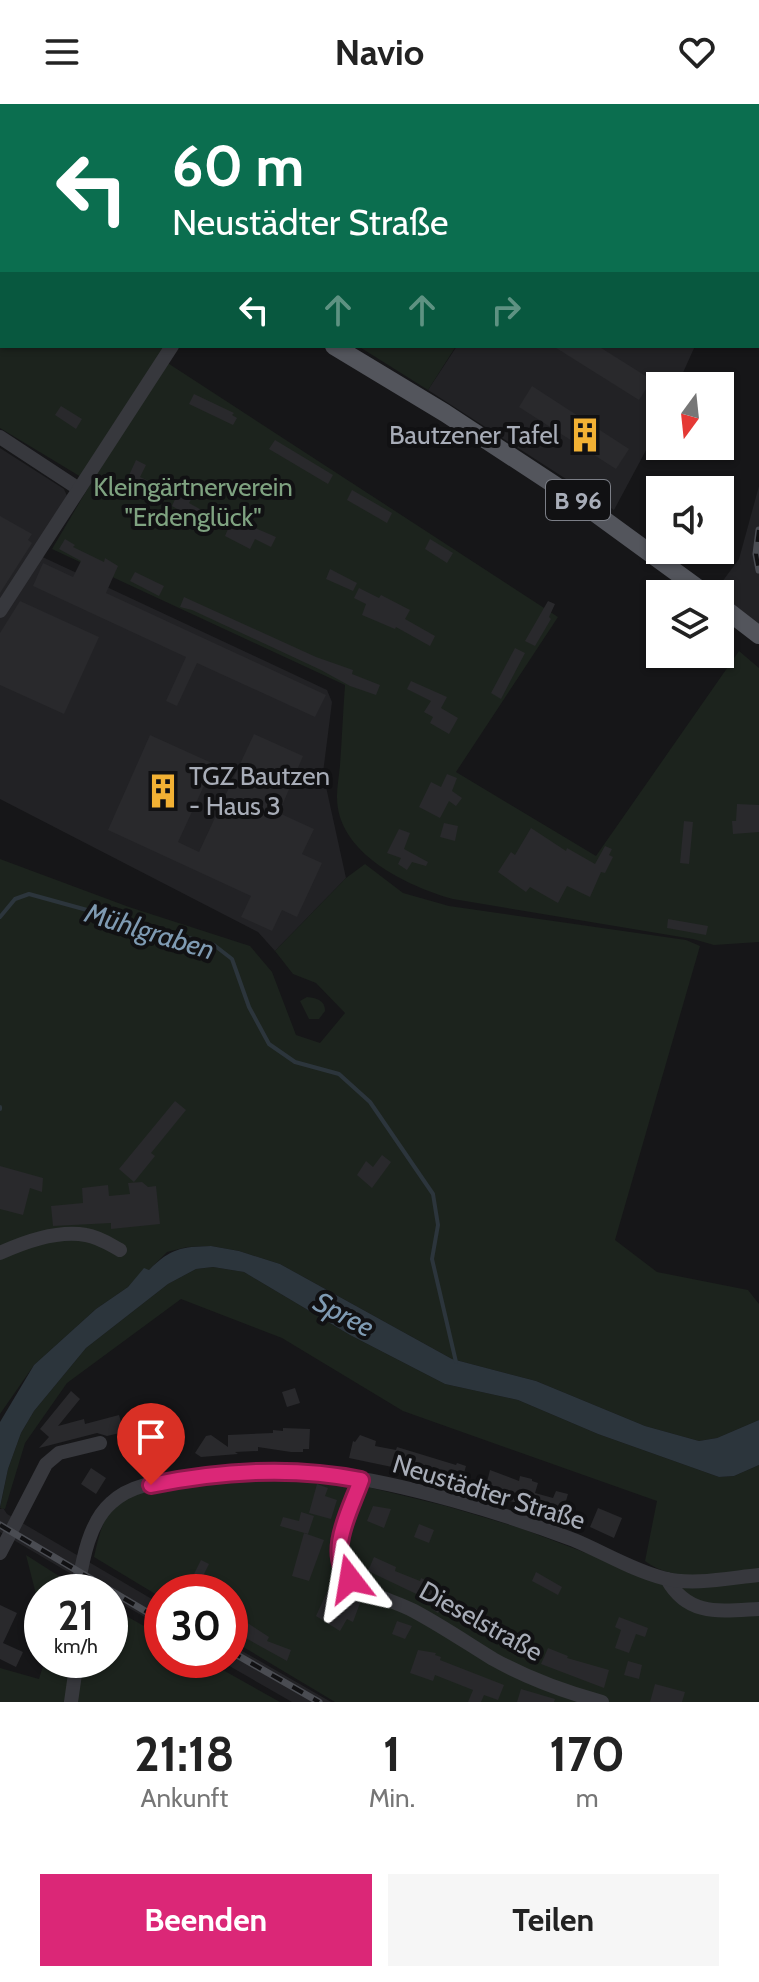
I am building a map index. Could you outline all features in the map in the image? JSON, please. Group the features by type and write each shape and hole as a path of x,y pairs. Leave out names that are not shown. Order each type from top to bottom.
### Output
{"main road":[{"name":"B 96","path":"337,348 445,413 573,497 687,580"},
{"path":"734,616 759,635"}],"street":[{"path":"0,611 171,348"},
{"path":"0,437 79,489"},
{"path":"0,1253 63,1234 100,1238 120,1250"},
{"path":"0,1553 46,1464 59,1453 100,1443"},
{"name":"Neustädter Straße","path":"82,1574 97,1522 111,1502 136,1487 265,1471 326,1474 431,1496 538,1528 667,1579 759,1575"},
{"name":"Dieselstraße","path":"361,1480 339,1548 338,1561 350,1579 362,1588 439,1624 513,1669 568,1692 602,1702"},
{"path":"667,1579 674,1591 689,1605 713,1610 759,1609"},
{"path":"71,1702 74,1678"}],"shaded area":[{"path":"456,348 694,348 683,372 646,372 646,450 614,510 428,390"},
{"path":"0,448 64,489 67,496 34,553 327,690 332,702 323,773 346,878 275,951 258,932 0,799"},
{"path":"759,486 759,625 734,605 734,580 723,580 739,559"},
{"path":"0,1509 109,1574 71,1574 0,1532"},
{"path":"128,1585 144,1594 144,1617 128,1607"},
{"path":"248,1654 331,1702 292,1702 248,1677"}],"green space":[{"name":"Kleingärtnerverein \"Erdenglück\"","path":"0,348 163,348 160,358 558,617 456,772 596,856 727,668 734,668 734,658 739,651 759,668 759,942 714,945 453,899 415,885 377,864 348,834 340,816 337,792 345,685 52,549 91,483 0,428"},
{"path":"361,348 455,348 428,390"},
{"path":"0,859 129,907 250,946 272,972 296,1035 320,1043 345,1013 316,983 293,974 275,951 346,878 365,864 403,893 449,906 686,940 700,946 615,1240 657,1272 748,1290 759,1304 759,1420 717,1438 699,1441 645,1426 536,1381 452,1359 280,1264 211,1246 167,1252 149,1270 144,1269 128,1287 96,1309 34,1365 0,1414"},
{"path":"307,997 322,1002 325,1011 319,1019 309,1019 300,1001"},
{"path":"213,1267 244,1272 350,1335 445,1384 518,1400 598,1434 719,1477 734,1476 759,1465 759,1570 700,1576 671,1573 658,1568 645,1561 657,1501 403,1411 282,1338 181,1299 67,1383 25,1443 5,1509 0,1508 8,1469 21,1433 34,1411 86,1348 168,1284 196,1269"},
{"path":"286,1478 343,1481 520,1528 636,1574 759,1581 759,1702 335,1702 248,1650 248,1574 144,1574 144,1587 128,1578 128,1574 122,1574 94,1557 107,1516 115,1505 128,1497 170,1487"},
{"path":"26,1555 56,1574 31,1574"},
{"path":"128,1617 144,1626 144,1678 237,1678 280,1702 0,1702 0,1668 24,1675 24,1678 128,1678"}],"water":[{"name":"Spree","path":"211,1246 280,1264 452,1359 536,1381 645,1426 699,1441 717,1438 759,1420 759,1465 734,1476 719,1477 598,1434 518,1400 445,1384 350,1335 244,1272 213,1267 196,1269 168,1284 86,1348 34,1411 21,1433 8,1469 0,1507 0,1422 34,1365 96,1309 128,1287 144,1268 149,1270 177,1250"}],"building":[{"path":"556,348 601,348 646,376 646,389 639,400"},
{"name":"Bautzener Tafel","path":"532,386 629,449 616,469 519,407"},
{"path":"194,394 234,413 232,415 237,418 233,425 189,404"},
{"path":"61,406 82,419 76,429 55,415"},
{"path":"275,440 333,475 328,484 269,449"},
{"path":"136,460 146,465 140,477 159,486 154,496 126,482"},
{"path":"166,478 195,492 189,503 205,512 200,522 172,506 177,495 161,488"},
{"path":"352,490 392,513 387,523 347,500"},
{"path":"0,516 32,534 28,540 32,543 0,593"},
{"path":"228,516 276,537 271,547 255,539 250,549 225,536 228,529 223,527"},
{"path":"65,539 75,545 73,547 118,566 106,593 326,695 315,717 197,663 177,706 166,701 186,657 33,586 43,563 73,577 81,561 59,549"},
{"path":"430,539 453,553 447,563 425,549"},
{"path":"330,569 357,583 353,591 326,579"},
{"path":"135,572 164,586 159,596 130,581"},
{"path":"359,588 410,610 405,619 435,636 430,646 396,627 362,615 366,604 354,598"},
{"path":"184,597 316,657 353,670 352,674 380,685 376,695 350,686 180,607"},
{"path":"20,601 99,637 64,714 0,685 0,633"},
{"path":"548,601 555,604 549,617 551,619 535,646 525,641"},
{"path":"515,648 525,653 501,699 491,693"},
{"path":"411,681 447,697 441,708 458,718 449,734 430,723 433,717 424,712 431,701 407,689"},
{"path":"254,734 303,756 279,813 314,829 302,854 322,863 297,917 282,910 272,931 241,917 251,896 108,830 150,735 214,764 178,842 199,852"},
{"path":"447,774 457,778 452,791 462,798 456,806 449,801 440,818 419,807 431,782 441,787"},
{"path":"737,804 759,805 759,832 733,834 732,821 736,821"},
{"path":"684,821 693,822 689,864 680,863"},
{"path":"444,823 458,826 455,841 440,837"},
{"path":"531,828 566,851 567,848 595,864 605,846 612,849 609,855 613,857 605,873 601,872 590,897 567,886 558,903 530,887 526,892 498,872 511,852 515,855"},
{"path":"399,829 410,833 404,849 428,862 426,866 412,862 407,870 398,864 401,858 387,853"},
{"path":"668,919 708,926 706,935 667,928"},
{"path":"175,1101 186,1110 151,1153 155,1156 134,1182 119,1169"},
{"path":"382,1155 391,1162 372,1188 357,1175 366,1161 373,1167"},
{"path":"0,1166 43,1178 42,1192 30,1188 23,1215 0,1209"},
{"path":"142,1182 148,1187 156,1186 160,1224 111,1229 111,1223 53,1226 51,1206 83,1203 82,1188 108,1185 109,1196 130,1194 128,1183"},
{"path":"295,1388 300,1403 287,1407 282,1392"},
{"path":"71,1391 80,1399 58,1426 84,1419 85,1424 119,1415 124,1432 107,1436 97,1433 39,1448 49,1437 40,1429"},
{"path":"152,1408 176,1415 171,1434 147,1425"},
{"path":"283,1428 310,1429 309,1449 291,1452 258,1447 258,1451 201,1457 195,1453 206,1436 211,1435 228,1447 228,1435 273,1433 273,1430 283,1431"},
{"path":"360,1435 376,1441 375,1446 396,1450 397,1447 466,1466 459,1491 405,1472 404,1475 394,1473 392,1467 349,1458 353,1441"},
{"path":"91,1468 106,1478 96,1494 81,1484"},
{"path":"490,1470 519,1481 520,1476 532,1479 538,1483 535,1493 553,1498 556,1491 568,1494 562,1515 484,1494"},
{"path":"317,1484 328,1488 325,1496 337,1500 331,1519 309,1513"},
{"path":"373,1506 391,1509 384,1528 367,1521"},
{"path":"598,1508 622,1518 614,1538 590,1527"},
{"path":"301,1512 314,1516 308,1534 280,1526 283,1517 299,1521"},
{"path":"419,1524 434,1530 429,1543 414,1537"},
{"path":"304,1533 324,1540 309,1581 292,1576"},
{"path":"374,1557 396,1567 395,1571 420,1581 421,1578 449,1591 438,1613 432,1609 436,1598 429,1595 427,1599 368,1571"},
{"path":"201,1560 209,1564 204,1574 194,1574"},
{"path":"536,1572 562,1587 558,1595 532,1581"},
{"path":"328,1590 360,1603 353,1622 347,1619 340,1631 316,1616"},
{"path":"0,1605 17,1613 3,1643 23,1652 16,1667 0,1659"},
{"path":"475,1608 517,1633 508,1647 467,1622"},
{"path":"619,1617 648,1628 645,1637 636,1634 629,1653 615,1648 621,1630 615,1627"},
{"path":"397,1621 412,1626 405,1639 392,1634"},
{"path":"248,1623 269,1637 267,1641 291,1650 287,1661 248,1639"},
{"path":"548,1648 567,1658 609,1670 604,1688 541,1664"},
{"path":"418,1650 436,1653 440,1660 504,1685 498,1700 484,1695 481,1702 468,1702 473,1690 435,1675 433,1681 410,1673"},
{"path":"628,1661 642,1665 639,1679 624,1675"},
{"path":"655,1684 685,1692 682,1702 650,1702"},
{"path":"521,1689 555,1699 554,1702 517,1702"}],"waterway":[{"name":"Mühlgraben","path":"0,917 15,899 29,894 214,945 232,959 249,1007 269,1044 295,1062 339,1074 370,1102 433,1194 438,1225 432,1259 456,1362"}],"railway":[{"path":"759,530 756,554 759,570"},
{"path":"0,1525 144,1610"},
{"path":"248,1661 319,1702"}],"place":[{"name":"Bautzener Tafel","path":"585,435"},
{"name":"TGZ Bautzen - Haus 3","path":"163,791"}],"route":[{"path":"151,1485 265,1471 326,1474 361,1480 339,1548 338,1561 350,1579"}]}
